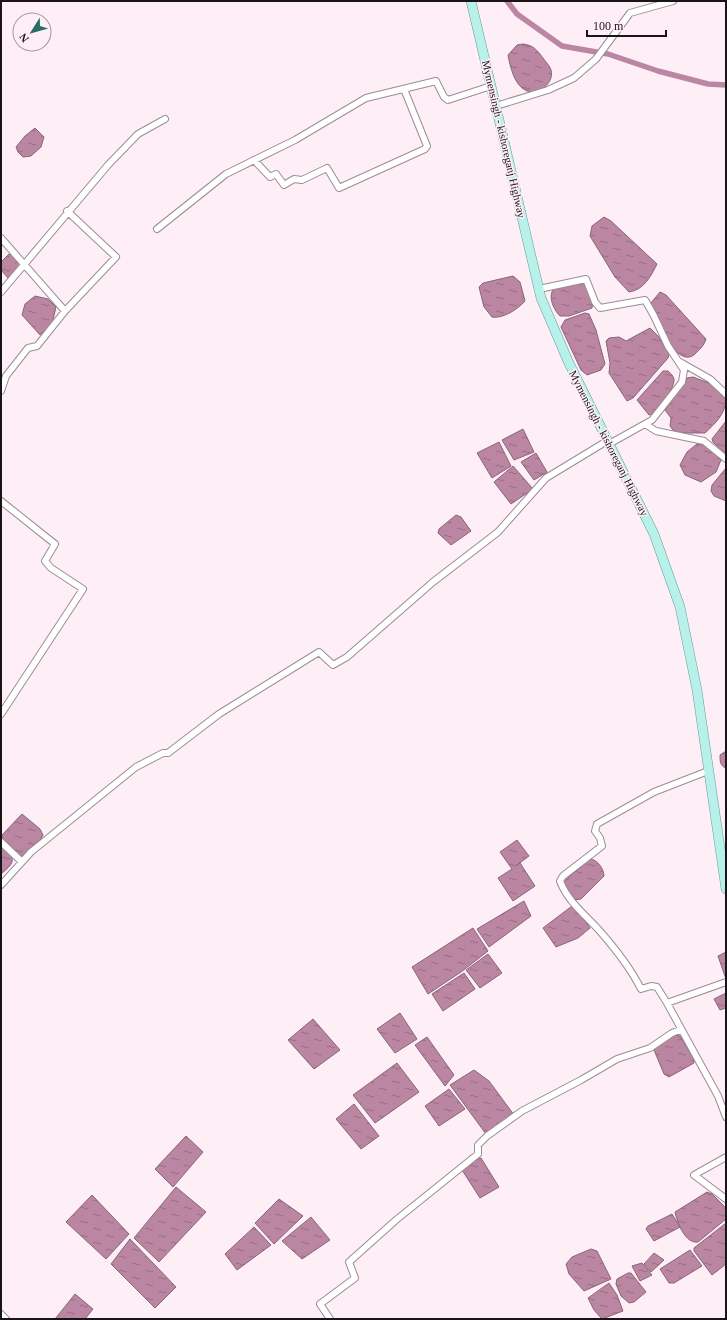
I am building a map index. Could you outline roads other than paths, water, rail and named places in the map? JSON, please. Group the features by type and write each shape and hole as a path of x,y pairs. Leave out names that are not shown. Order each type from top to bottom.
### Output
{"main road":[{"name":"Mymensingh - kishoreganj Highway","path":"471,1 539,289 554,330 654,534 677,595 686,627 697,690 726,889"}],"street":[{"path":"645,9 646,1"},
{"path":"496,106 561,85 574,78 596,59 602,48 630,13 673,1"},
{"path":"157,229 226,174 295,140 366,98 436,81 444,97 448,100 491,86"},
{"path":"254,160 270,177 276,174 284,185 294,179 302,180 328,168 339,188 403,160 426,149 427,146 404,89"},
{"path":"1,292 67,211 108,165 138,134 165,119"},
{"path":"1,391 6,376 28,348 37,346 66,311 116,257 67,211"},
{"path":"1,238 66,311"},
{"path":"1,885 32,852 136,767 163,753 168,753 219,714 319,652 333,665 347,657 433,582 498,532 546,478 608,442 645,424 660,411 682,382 684,370 668,346 645,300 600,308 595,302 586,279 539,289"},
{"path":"679,362 710,379 726,394"},
{"path":"645,424 656,431 704,441 726,458"},
{"path":"1,501 55,544 45,561 51,568 83,589 1,714"},
{"path":"708,771 654,792 597,824 595,831 600,838 602,846 563,876 560,881 565,894 599,930 633,972 641,989 651,986 657,987 718,1096 726,1117"},
{"path":"1,842 22,862"},
{"path":"667,1003 669,1001 726,982"},
{"path":"330,1319 320,1304 355,1278 349,1262 396,1220 478,1154 478,1145 487,1136 522,1111 581,1080 607,1064 650,1048 672,1033 680,1030"},
{"path":"726,1157 694,1175 726,1199"},
{"path":"1,1314 6,1319"}],"water":[{"path":"517,45 530,45 537,50 549,65 551,70 552,75 548,84 544,88 535,92 525,90 518,84 510,64 508,55"},
{"path":"35,128 44,137 41,147 31,156 23,157 18,152 16,147 25,136"},
{"path":"604,217 611,221 657,264 646,282 634,291 629,292 615,277 590,236 592,226"},
{"path":"9,254 11,254 21,265 8,278 1,270 1,262"},
{"path":"513,276 520,282 525,301 510,313 492,317 484,307 479,287 483,283"},
{"path":"583,281 590,294 592,308 569,316 560,316 555,310 552,302 551,294 553,290 555,287"},
{"path":"660,292 666,295 706,339 703,346 695,354 688,357 681,355 667,340 650,304"},
{"path":"35,296 48,299 56,307 52,324 40,335 22,315 25,304"},
{"path":"585,313 589,314 596,330 605,364 601,370 587,375 581,370 561,327 565,320"},
{"path":"650,328 658,336 669,354 668,358 633,398 627,401 609,373 610,363 606,341 609,338 619,337 626,341"},
{"path":"663,371 668,371 673,376 674,383 661,406 649,415 637,400"},
{"path":"693,377 714,385 726,399 726,404 722,414 705,433 680,433 673,430 670,426 671,418 665,410 687,378"},
{"path":"726,421 726,454 713,442 712,439"},
{"path":"523,429 534,452 514,460 502,440"},
{"path":"499,442 511,466 492,478 477,453"},
{"path":"697,444 706,445 721,460 716,472 701,482 685,475 680,465 687,452"},
{"path":"536,453 547,472 534,480 521,462"},
{"path":"513,466 533,489 511,504 494,482"},
{"path":"726,468 726,501 714,496 711,491 712,485"},
{"path":"456,515 461,517 471,531 451,545 438,533 439,529"},
{"path":"726,751 726,768 721,765 720,755"},
{"path":"22,814 40,829 43,835 41,839 21,857 6,845 2,835"},
{"path":"517,840 529,856 517,865 520,863 535,886 513,901 498,878 512,869 500,852"},
{"path":"1,845 11,856 12,863 1,874"},
{"path":"590,859 593,859 600,865 604,876 581,899 573,900 563,882"},
{"path":"524,901 531,916 489,947 477,929"},
{"path":"572,906 577,910 590,928 578,938 556,947 543,928"},
{"path":"473,928 488,951 461,972 428,994 412,967"},
{"path":"726,952 726,979 718,956"},
{"path":"488,954 502,973 480,988 466,970"},
{"path":"464,973 475,989 443,1011 432,994"},
{"path":"726,993 726,1008 720,1010 714,999"},
{"path":"400,1013 417,1039 395,1053 377,1029"},
{"path":"313,1019 340,1050 314,1069 288,1040"},
{"path":"674,1035 680,1036 694,1059 694,1063 669,1077 664,1074 654,1047"},
{"path":"427,1037 454,1075 445,1086 415,1045"},
{"path":"397,1063 419,1092 375,1123 353,1095"},
{"path":"474,1070 489,1081 514,1115 486,1134 450,1085"},
{"path":"449,1089 465,1109 439,1126 425,1106"},
{"path":"354,1104 379,1136 361,1149 336,1119"},
{"path":"186,1136 203,1152 173,1187 155,1169"},
{"path":"481,1158 499,1187 480,1198 462,1170 470,1162"},
{"path":"176,1187 206,1212 159,1262 134,1238"},
{"path":"707,1192 712,1194 726,1208 726,1219 698,1242 693,1242 689,1240 682,1232 675,1212"},
{"path":"92,1195 129,1234 106,1259 66,1222"},
{"path":"279,1199 303,1216 274,1244 255,1223"},
{"path":"672,1214 680,1227 654,1241 646,1229 648,1226"},
{"path":"311,1217 330,1240 302,1259 282,1241"},
{"path":"726,1223 726,1264 712,1275 694,1251 694,1248"},
{"path":"254,1227 271,1245 237,1270 225,1254"},
{"path":"130,1239 176,1287 155,1308 111,1264"},
{"path":"591,1249 597,1251 611,1279 584,1291 569,1274 566,1264 572,1257"},
{"path":"690,1250 702,1266 674,1283 669,1283 660,1269"},
{"path":"654,1253 664,1260 651,1272 644,1264"},
{"path":"642,1263 652,1275 640,1281 632,1266"},
{"path":"631,1273 646,1292 634,1302 629,1303 621,1296 616,1284 617,1279"},
{"path":"609,1283 617,1295 623,1311 602,1319 594,1310 588,1298"},
{"path":"75,1294 93,1309 85,1319 55,1319"}],"waterway":[{"path":"507,1 517,14 562,46 608,54 658,71 708,84 726,85"}]}
